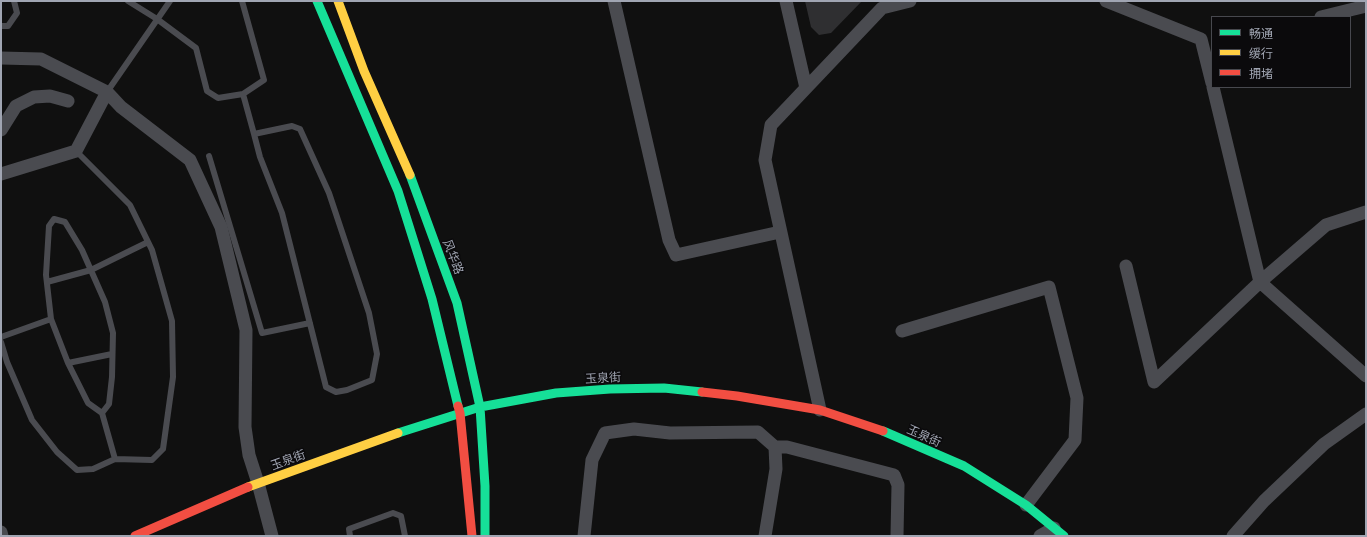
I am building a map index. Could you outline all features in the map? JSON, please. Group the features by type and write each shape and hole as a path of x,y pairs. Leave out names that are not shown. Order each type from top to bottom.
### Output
{"street":[{"path":"317,1 398,191 432,299 460,413 472,536"},
{"name":"风华路","path":"338,1 364,71 410,175 457,303 480,407 485,486 485,536"},
{"path":"614,1 670,240 676,255 780,232"},
{"path":"786,1 806,88"},
{"path":"820,410 765,160 771,125 882,8 910,1"},
{"path":"1106,1 1202,39 1208,45 1211,74"},
{"path":"1325,16 1366,6"},
{"path":"1,58 41,59 107,92 121,107 190,160 221,227 246,330 245,427 249,455 272,536"},
{"path":"1213,88 1260,282 1366,376"},
{"path":"1,174 76,151 107,92"},
{"path":"1,130 16,106 34,97 50,96 68,101"},
{"path":"1126,266 1154,382 1260,282 1326,225 1366,212"},
{"path":"902,331 1049,287 1077,398 1074,440 1026,505"},
{"name":"玉泉街","path":"135,536 258,483 379,439 480,407 556,393 610,389 664,388 737,396 820,410 887,433 964,466 1026,505 1059,532"},
{"path":"1233,536 1264,501 1324,444 1366,414"},
{"path":"584,536 592,460 605,433 634,429 670,432 758,432 774,447 776,469 765,536"},
{"path":"774,447 787,447 894,475 898,484 897,536"},
{"path":"1,532 2,536"},
{"path":"1040,536 1059,532"}],"lane":[{"path":"1,26 8,26 16,13 14,1"},
{"path":"128,1 157,19 196,48 207,91 218,98 243,94 264,80 242,1"},
{"path":"107,92 170,1"},
{"path":"243,94 260,157 282,213 326,387 336,392 347,390 372,380 377,354 368,313 329,193 300,129 292,126 254,134"},
{"path":"1,342 7,362 32,420 57,452 77,470 93,469 115,459 152,460 164,449 174,377 172,321 152,250 130,205 76,151"},
{"path":"209,156 262,333 310,323"},
{"path":"102,413 109,404 113,333 105,302 82,250 65,222 54,219 49,226 46,275 51,319 68,363 88,403 102,413 115,459"},
{"path":"47,282 91,270 148,242"},
{"path":"1,337 51,319"},
{"path":"68,363 112,354"},
{"path":"350,536 349,529 393,513 401,516 405,536"}],"building":[{"path":"805,1 862,1 831,33 819,35 811,27"}],"traffic: fast":[{"path":"317,1 398,191 432,299 458,406"},
{"path":"410,175 457,303 480,407 485,486 485,536"},
{"path":"398,433 480,407 556,393 610,389 664,388 702,392"},
{"path":"883,431 964,466 1026,505 1064,536"}],"traffic: slow":[{"path":"338,1 364,71 410,175"},
{"path":"248,487 398,433"}],"traffic: jam":[{"path":"702,392 737,396 820,410 883,431"},
{"path":"458,406 460,413 472,536"},
{"path":"135,536 248,487"}]}
